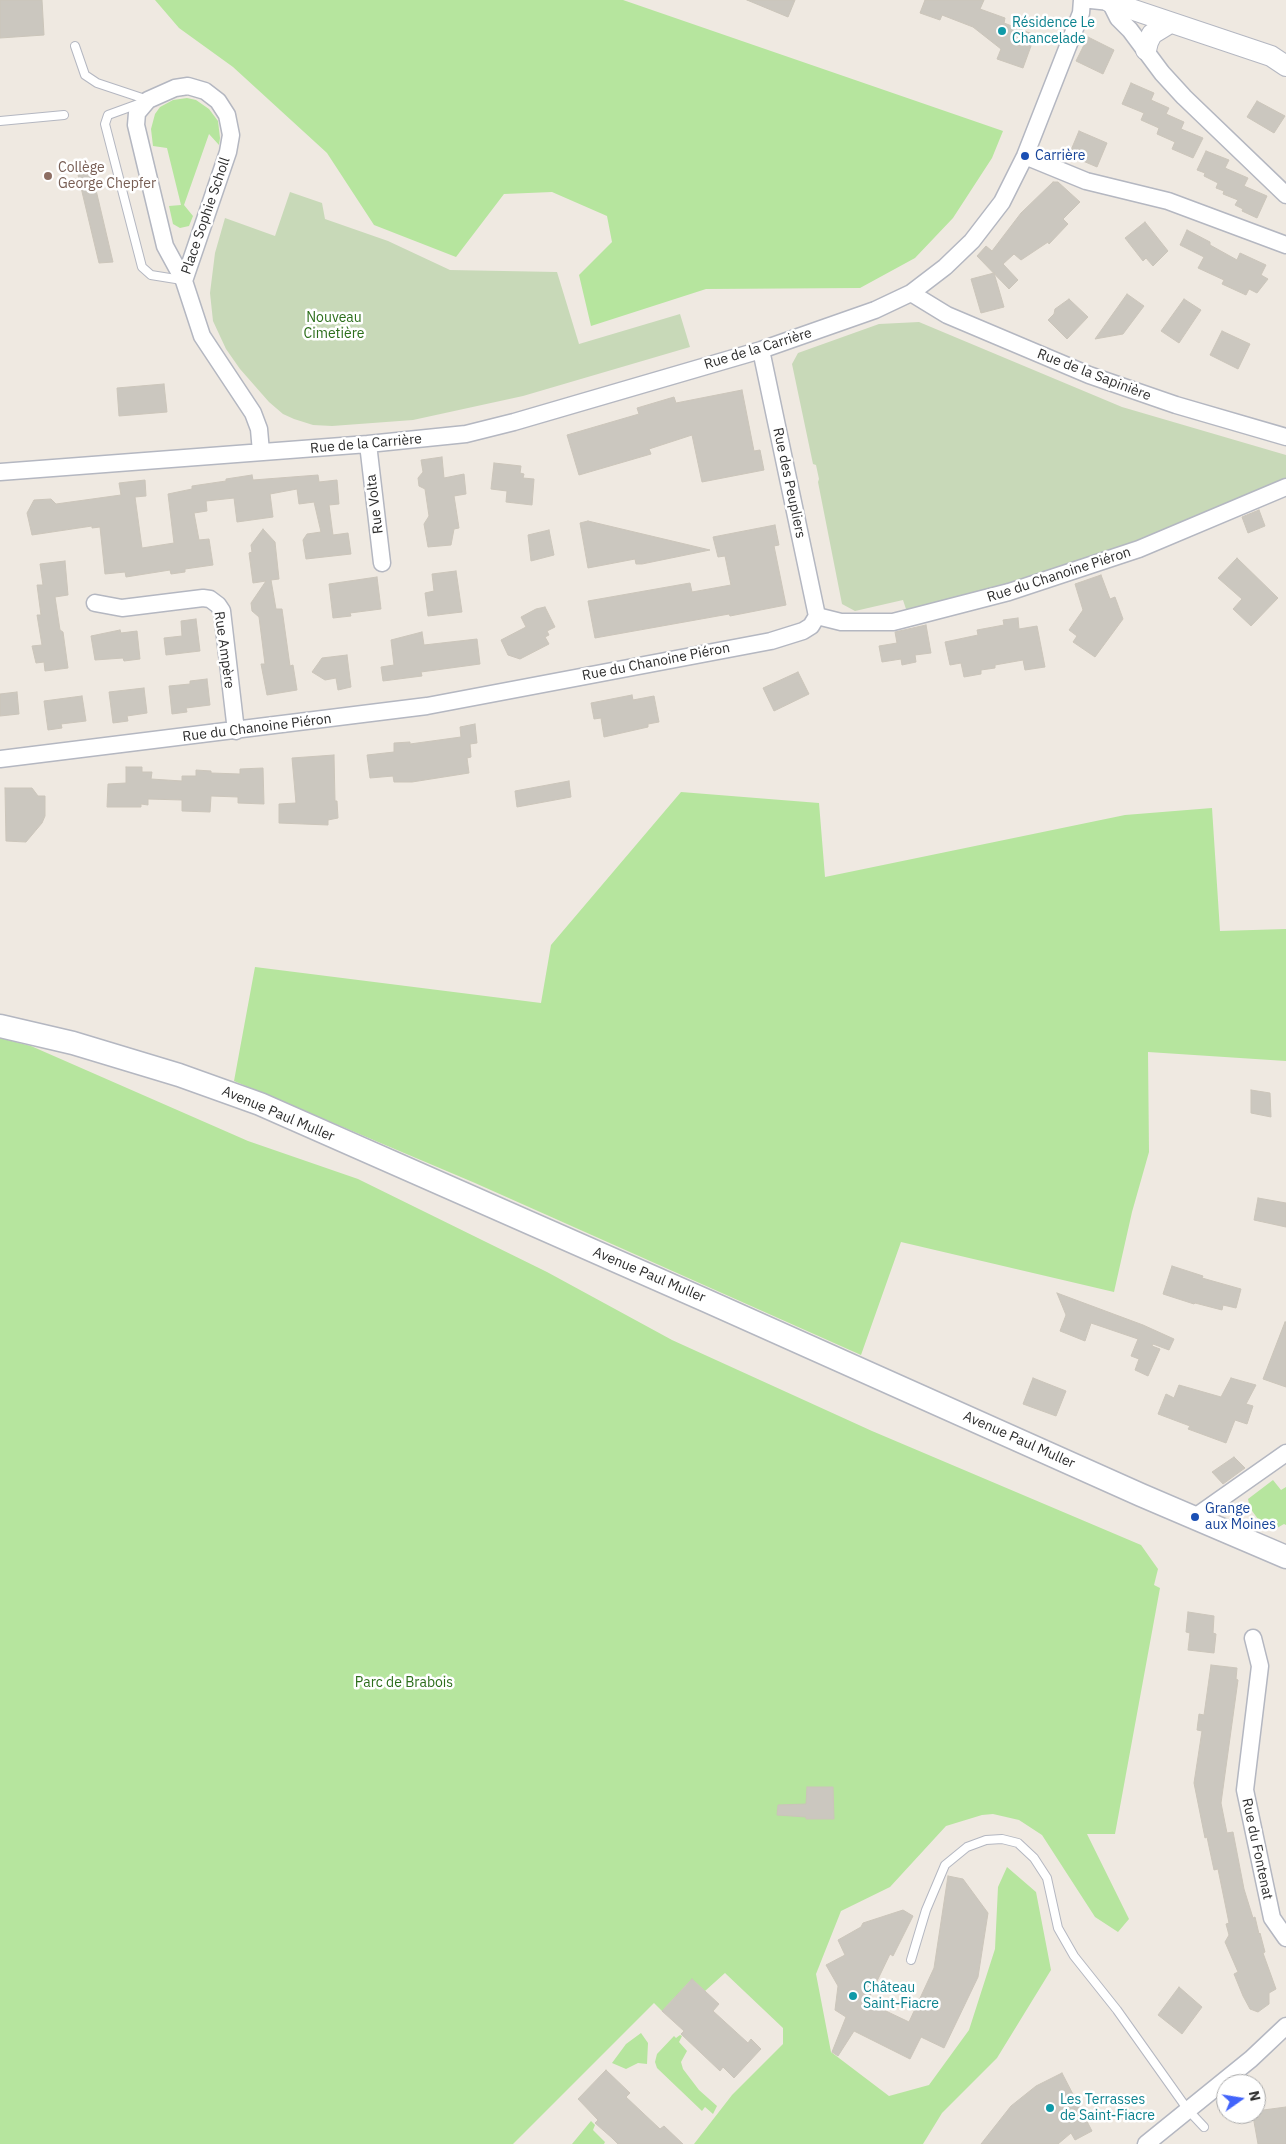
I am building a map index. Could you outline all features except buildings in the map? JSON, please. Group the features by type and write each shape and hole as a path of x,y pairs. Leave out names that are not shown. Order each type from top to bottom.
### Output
{"main road":[{"name":"Avenue Paul Muller","path":"0,1026 73,1043 179,1075 260,1104 1286,1557"}],"street":[{"name":"Rue de la Carrière","path":"0,472 368,444 442,437 489,429 762,350 850,320 911,293 945,267 972,241 1002,202 1024,156 1081,13 1082,0"},
{"path":"1104,1 1206,33 1271,56 1286,66"},
{"path":"1104,1 1146,50 1162,73 1184,97 1286,195"},
{"path":"1146,50 1152,34 1170,23"},
{"name":"Place Sophie Scholl","path":"188,86 204,91 218,101 227,115 231,135 228,152 184,280 165,246 136,125 137,113 148,100 175,88 188,86"},
{"path":"1024,156 1086,181 1168,201 1286,244"},
{"path":"184,280 202,336 257,422 261,452"},
{"name":"Rue de la Sapinière","path":"911,293 947,315 1089,375 1176,405 1286,437"},
{"name":"Rue des Peupliers","path":"762,350 817,616"},
{"name":"Rue Volta","path":"368,444 382,563"},
{"name":"Rue du Chanoine Piéron","path":"0,758 236,731 427,706 771,640 811,626 817,616 841,622 893,622 1009,592 1139,549 1286,487"},
{"name":"Rue Ampère","path":"95,603 122,608 203,598 210,599 218,605 222,611 236,731"},
{"path":"1195,1517 1286,1453"},
{"name":"Rue du Fontenat","path":"1253,1638 1260,1666 1245,1790 1272,1918 1286,1938"},
{"path":"1146,2144 1257,2054 1286,2026"}],"lane":[{"path":"75,46 85,75 97,83 148,100"},
{"path":"148,100 108,116 105,124 142,267 151,275 184,280"},
{"path":"0,121 64,116"},
{"path":"910,1960 931,1894 945,1866 967,1847 986,1840 1002,1839 1018,1843 1034,1858 1047,1878 1058,1928 1074,1956 1117,2010 1188,2110 1204,2127"}],"green space":[{"path":"155,0 623,0 1003,131 992,158 953,218 915,258 860,288 706,289 591,326 579,275 612,242 607,216 552,192 504,194 456,257 374,225 327,153 233,67 179,28"},
{"path":"187,98 196,100 209,109 218,121 220,138 219,145 209,134 184,205 193,216 189,226 180,228 173,224 169,206 181,205 167,148 153,146 151,129 155,114 160,107 173,100"},
{"name":"Nouveau Cimetière","path":"290,192 322,203 325,219 388,241 450,270 557,272 579,344 680,314 690,347 523,396 413,420 332,426 313,425 294,419 283,414 269,402 240,369 226,349 213,321 210,293 215,253 225,218 275,236"},
{"path":"919,322 1122,407 1286,455 1286,480 1124,548 908,615 903,600 855,611 842,604 818,482 819,479 816,465 813,464 792,364 798,353 879,324"},
{"path":"681,792 819,803 825,877 1125,815 1212,808 1220,931 1286,929 1286,1061 1148,1052 1149,1152 1132,1212 1114,1292 901,1242 861,1355 475,1183 234,1081 255,967 541,1003 551,945"},
{"name":"Parc de Brabois","path":"0,1038 31,1046 248,1141 358,1179 547,1272 672,1340 872,1431 1141,1545 1158,1569 1154,1585 1160,1588 1115,1834 1087,1834 1129,1919 1118,1932 1095,1917 1042,1835 1019,1820 993,1814 982,1815 946,1826 890,1887 841,1911 816,1974 831,2052 889,2096 929,2085 969,2030 995,1949 998,1887 1007,1867 1036,1892 1051,1970 997,2058 942,2113 923,2144 694,2144 732,2095 783,2044 783,2028 725,1973 705,1991 692,1979 662,2011 654,2003 513,2144 0,2144"},
{"path":"1273,1480 1281,1490 1286,1487 1286,1525 1284,1524 1277,1528 1263,1526 1250,1508 1248,1499"},
{"path":"641,2033 648,2043 647,2064 638,2063 626,2069 612,2063 626,2044"},
{"path":"680,2035 682,2036 679,2042 687,2051 681,2062 683,2069 699,2090 717,2106 713,2114 705,2107 702,2111 657,2068 655,2062 657,2054 674,2036 676,2038"},
{"path":"591,2121 595,2125 593,2130 605,2142 604,2144 572,2144"}],"place":[{"name":"Résidence Le Chancelade","path":"1002,31"},
{"name":"Carrière","path":"1025,156"},
{"name":"Collège George Chepfer","path":"48,176"},
{"name":"Grange aux Moines","path":"1195,1517"},
{"name":"Château Saint-Fiacre","path":"853,1996"},
{"name":"Les Terrasses de Saint-Fiacre","path":"1050,2108"}]}
